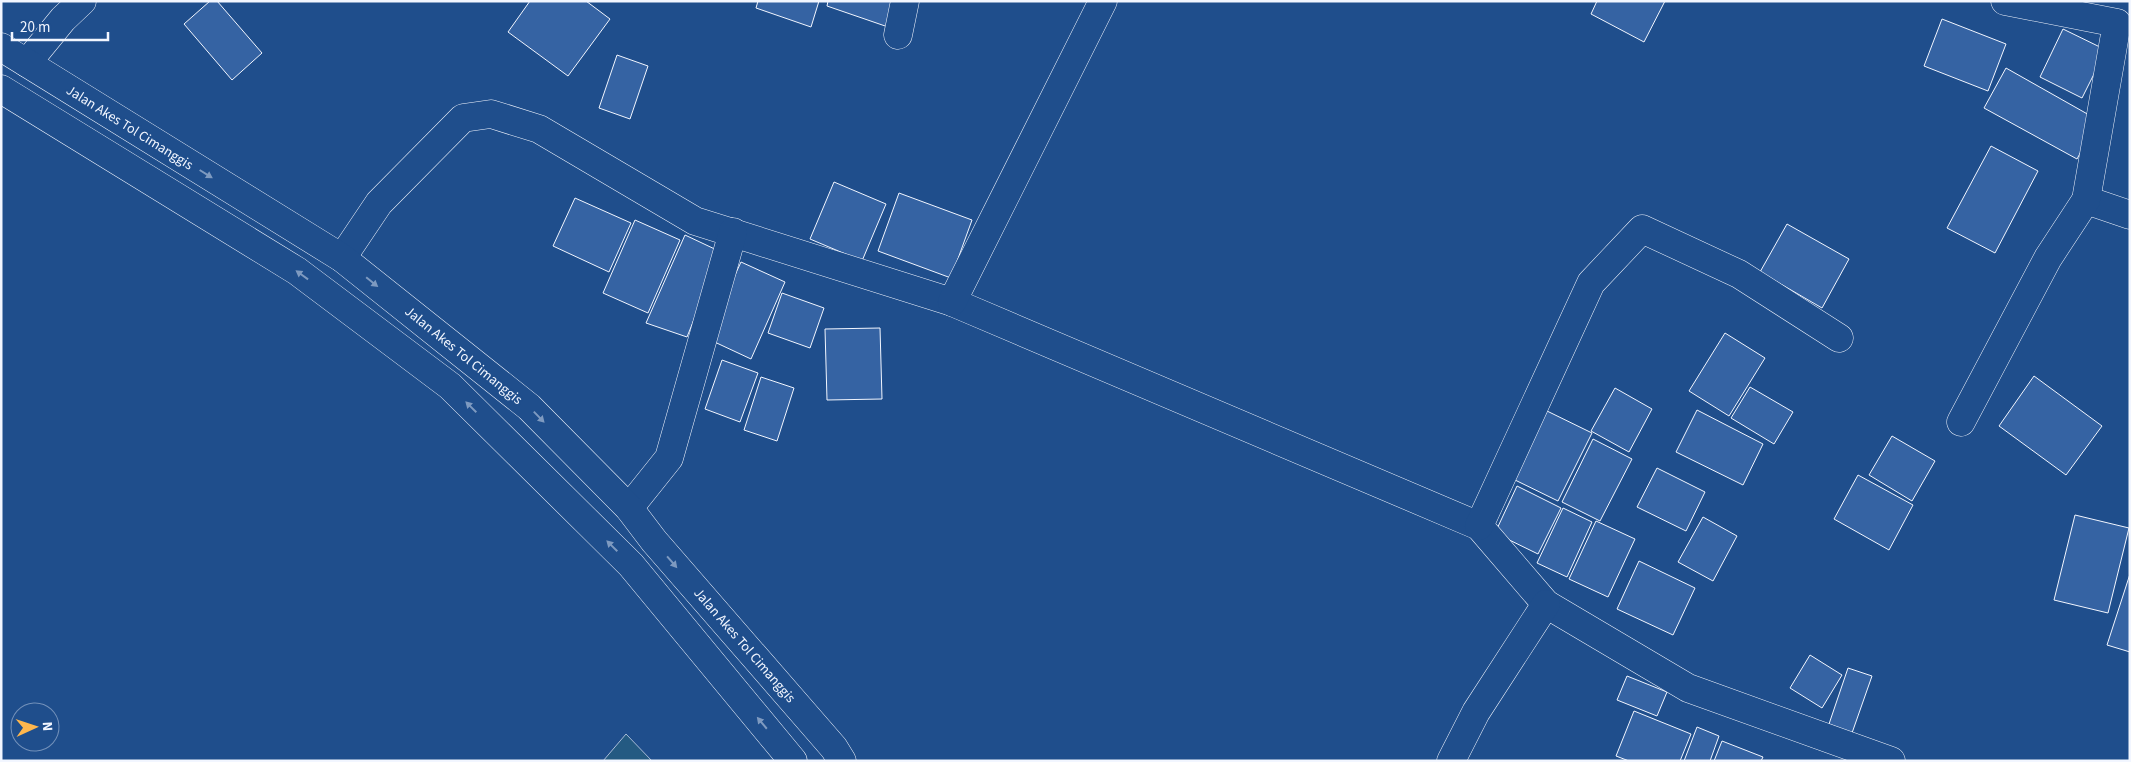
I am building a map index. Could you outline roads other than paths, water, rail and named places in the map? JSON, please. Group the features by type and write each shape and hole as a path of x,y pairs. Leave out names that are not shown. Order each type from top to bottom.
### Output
{"street":[{"path":"27,63 63,19 82,1"},
{"path":"898,35 905,1"},
{"path":"952,302 1103,1"},
{"path":"1961,422 2048,258 2086,200 2120,12 2004,1"},
{"name":"Jalan Akes Tol Cimanggis","path":"1,47 342,258 529,407 628,508 654,541 834,748 842,761"},
{"path":"1,89 297,271 450,386 631,565 793,761"},
{"path":"342,258 378,203 463,118 491,114 539,130 695,221 952,302 1479,526 1546,604 1688,688 1891,761"},
{"path":"2086,200 2130,215"},
{"path":"1479,526 1591,283 1642,229 1739,274 1839,338"},
{"path":"628,508 669,458 733,232"},
{"path":"631,565 654,541"},
{"path":"1452,761 1476,712 1546,604"}]}
